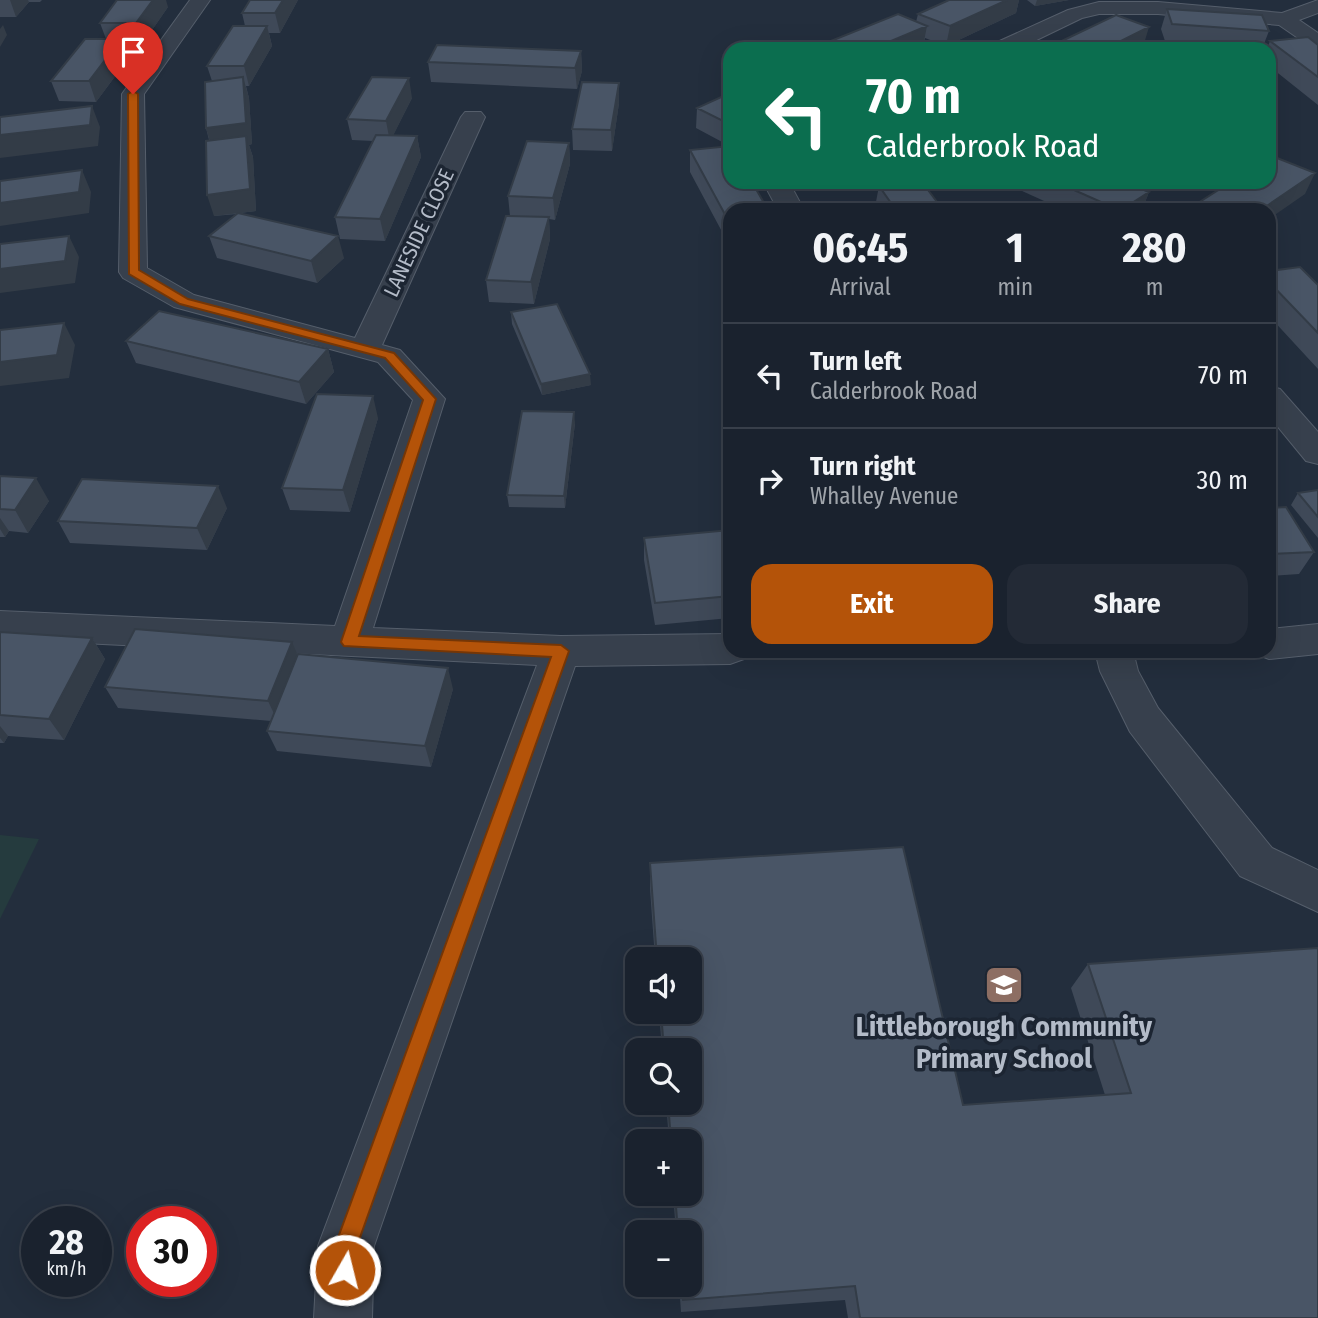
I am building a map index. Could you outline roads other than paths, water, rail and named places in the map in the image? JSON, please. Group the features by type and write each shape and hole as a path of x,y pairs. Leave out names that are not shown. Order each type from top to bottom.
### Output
{"street":[{"path":"200,0 133,94 133,272 184,301 389,356 429,399 349,642"},
{"path":"1015,42 1075,13 1098,8 1158,8 1284,19 1318,6"},
{"path":"1284,19 1318,43"},
{"name":"LANESIDE CLOSE","path":"365,349 473,117"},
{"path":"1276,404 1318,453"},
{"path":"0,625 561,651 723,649"},
{"path":"1276,643 1318,639"},
{"path":"343,1318 346,1246 561,651"},
{"path":"1116,658 1119,671 1144,720 1256,862 1318,892"}],"place":[{"name":"Littleborough Community Primary School","path":"1004,985"}]}
